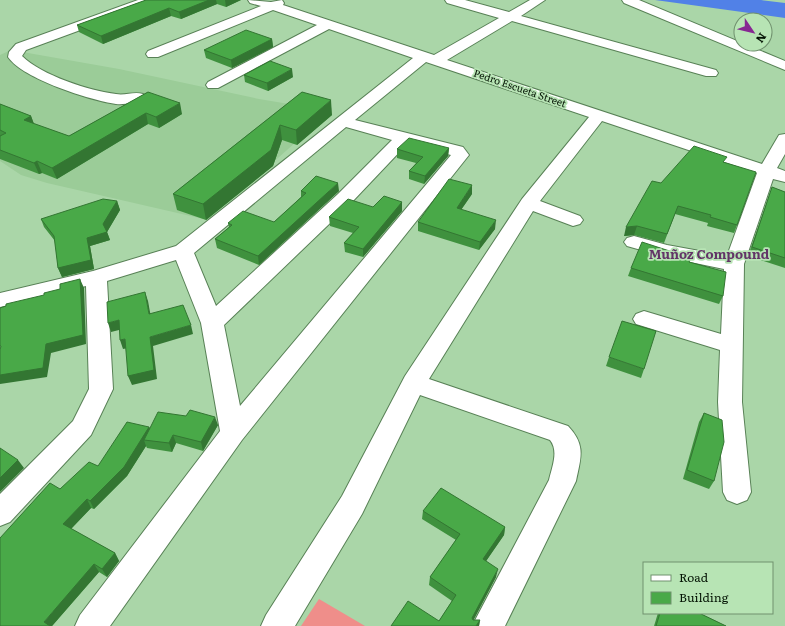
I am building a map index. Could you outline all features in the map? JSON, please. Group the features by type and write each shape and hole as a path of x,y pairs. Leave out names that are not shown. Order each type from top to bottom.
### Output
{"street":[{"path":"138,97 116,99 86,91 19,64 15,57 16,52 21,47 150,0"},
{"name":"Pedro Escueta Street","path":"254,0 277,3 329,24 776,173"},
{"path":"451,0 711,73"},
{"path":"2,306 183,251 344,122 430,58 511,17 539,0"},
{"path":"628,0 785,66"},
{"path":"153,54 277,3"},
{"path":"213,84 329,24"},
{"path":"277,626 352,505 414,383 529,203 599,115"},
{"path":"91,626 233,433 460,155 457,151 344,122"},
{"path":"212,322 345,198 404,137"},
{"path":"737,492 730,402 734,264 776,173 785,139"},
{"path":"529,203 573,220"},
{"path":"634,242 666,251 734,264"},
{"path":"183,251 212,322 233,433"},
{"path":"0,513 82,428 101,389 96,277"},
{"path":"644,318 731,344"},
{"path":"414,383 559,433 567,442 568,456 562,481 488,626"}],"shaded area":[{"path":"11,50 119,69 259,99 331,111 208,220 47,183 21,175 0,161 0,55"},
{"path":"319,599 365,626 301,626"}],"water":[{"path":"655,0 761,0 785,3 785,18 773,16 773,12 742,12"}],"building":[{"path":"146,0 209,0 179,12 169,8 101,36 77,25"},
{"path":"246,30 272,39 231,60 204,50"},
{"path":"270,61 292,69 267,83 244,75"},
{"path":"148,92 180,103 156,117 146,113 52,168 37,161 34,163 0,150 0,136 6,133 0,130 0,104 31,116 24,120 69,136"},
{"path":"302,92 331,100 296,130 280,125 271,150 203,204 173,194"},
{"path":"409,138 449,148 425,176 409,171 423,157 397,149"},
{"path":"694,146 727,157 723,162 756,172 737,225 710,217 711,215 678,206 667,234 637,226 626,227 652,181 661,183"},
{"path":"316,176 338,183 258,256 215,239 232,225 228,223 243,211 274,222 306,193 301,191"},
{"path":"449,179 472,185 457,208 496,220 480,242 418,222"},
{"path":"772,187 785,192 785,258 752,247"},
{"path":"384,196 402,202 363,249 344,243 359,227 329,217 348,199 373,207"},
{"path":"103,199 117,201 103,224 107,232 87,238 91,260 58,268 54,236 41,219"},
{"path":"642,242 691,258 689,262 726,272 723,296 631,268"},
{"path":"80,279 83,335 46,344 43,368 0,375 0,308 6,306 6,304 44,295 44,293 60,289 60,284"},
{"path":"145,292 149,314 183,305 191,325 150,337 154,370 128,376 125,339 120,340 119,320 108,323 107,302"},
{"path":"622,321 656,331 644,369 609,357"},
{"path":"190,410 215,417 201,442 173,435 169,443 144,440 158,412 186,416"},
{"path":"704,413 722,420 724,442 714,481 687,470"},
{"path":"127,422 149,427 124,467 90,501 87,499 63,524 115,553 102,569 94,564 44,622 50,626 0,626 0,538 50,483 60,489 89,462 98,466"},
{"path":"0,448 18,460 0,478"},
{"path":"441,488 505,527 483,559 498,569 472,618 473,620 480,620 476,626 391,626 408,601 439,621 456,595 430,577 460,534 423,511"},
{"path":"660,614 701,614 726,626 656,626"}],"district":[{"name":"Muñoz Compound","path":"709,254"}]}
